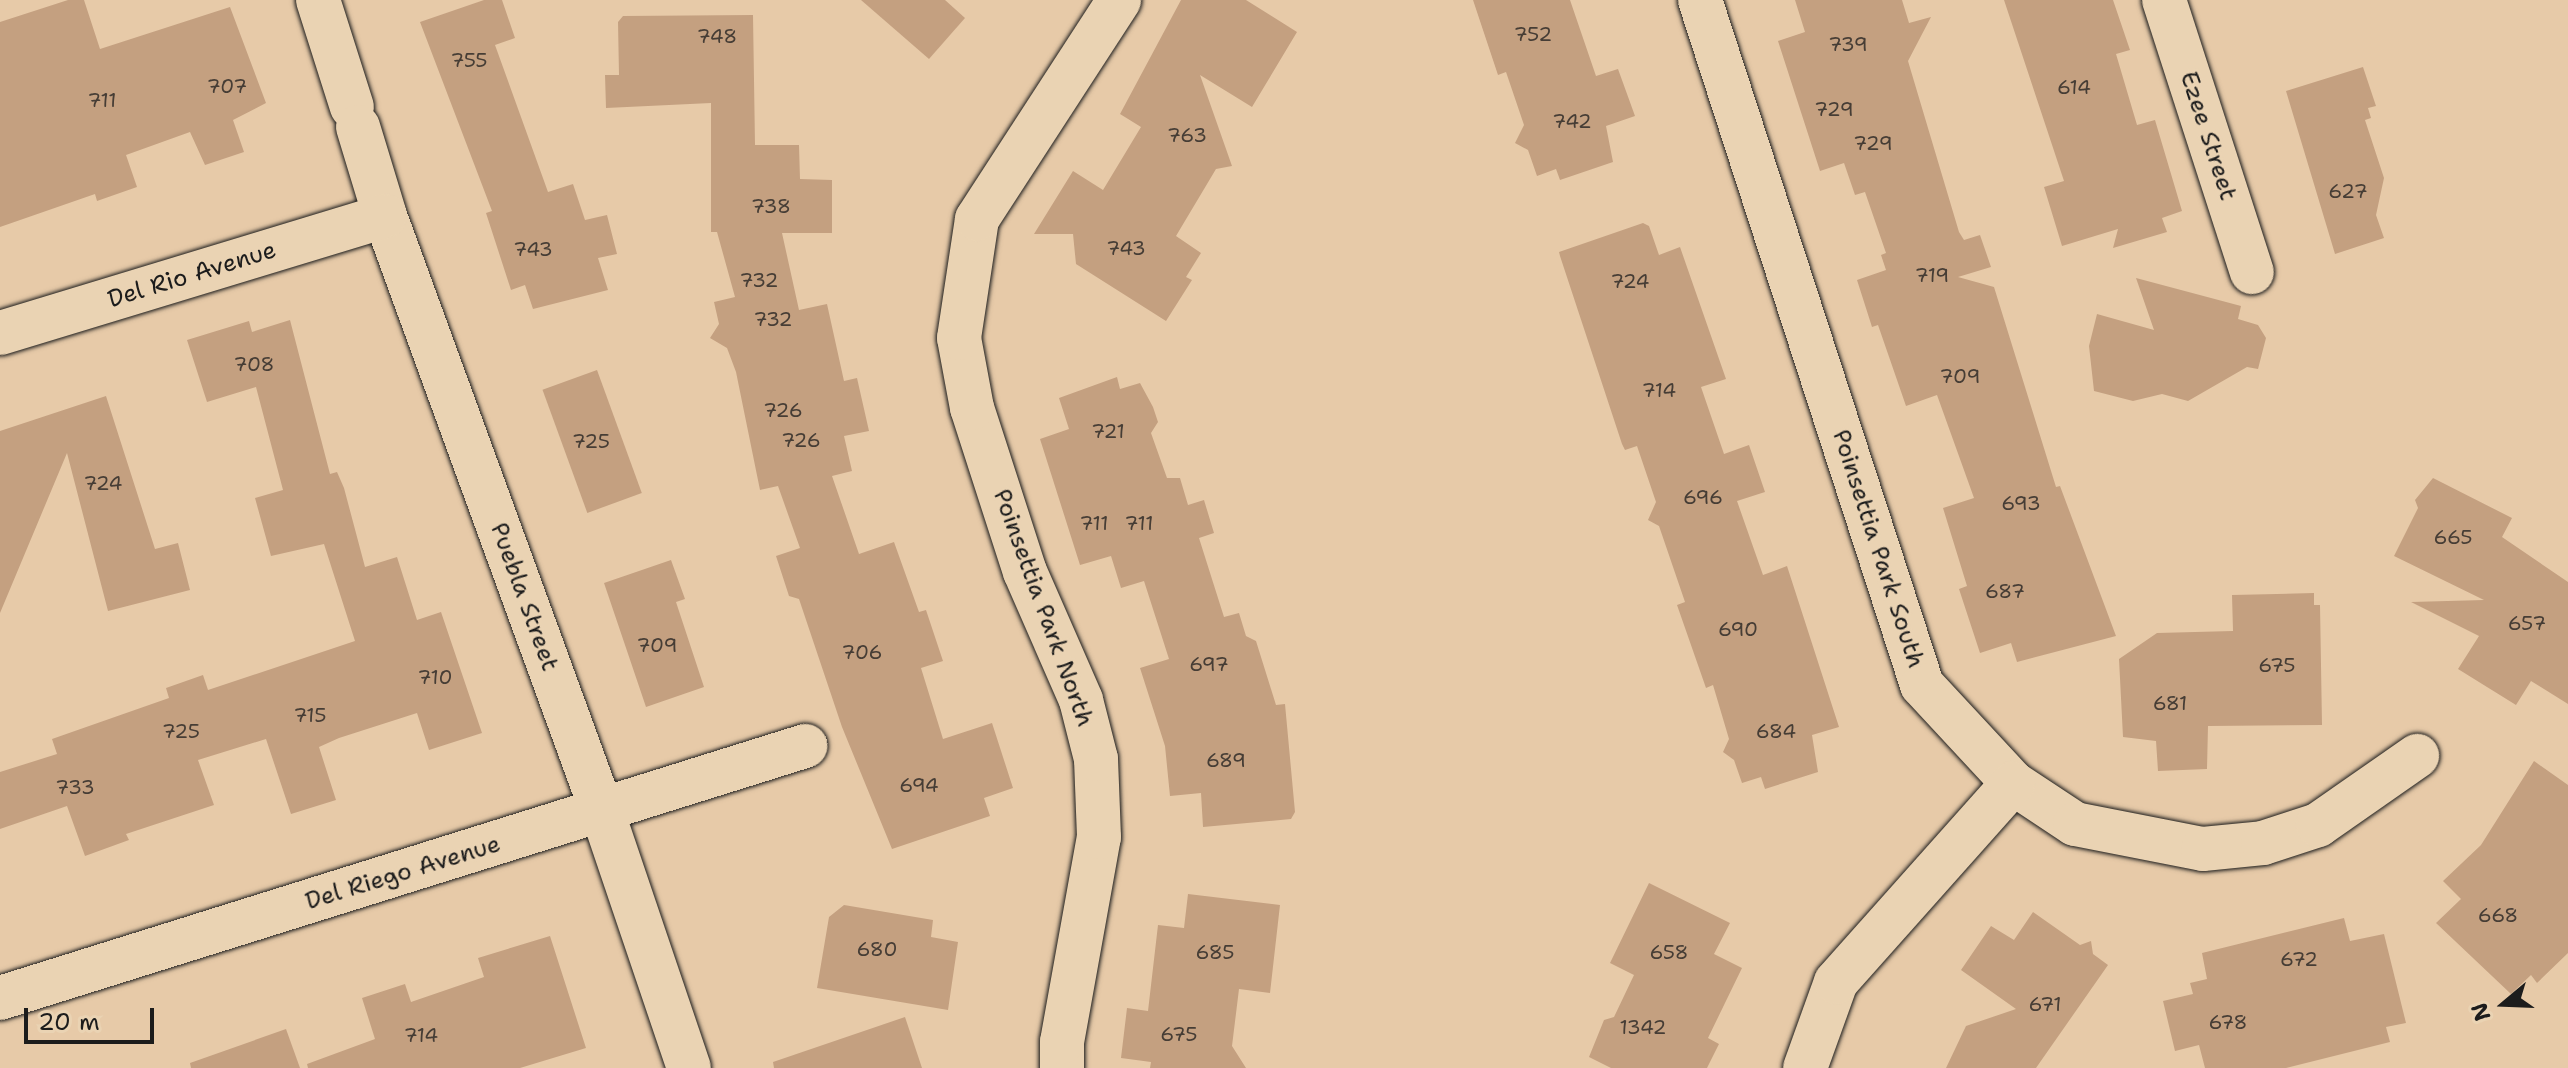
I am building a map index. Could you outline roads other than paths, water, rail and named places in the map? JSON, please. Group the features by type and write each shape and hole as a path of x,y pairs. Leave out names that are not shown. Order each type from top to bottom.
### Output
{"street":[{"name":"Puebla Street","path":"318,0 385,216 602,811 689,1068"},
{"name":"Poinsettia Park North","path":"1062,1068 1062,1042 1099,837 1096,759 1081,700 1025,572 977,423 959,338 977,219 1119,0"},
{"name":"Poinsettia Park South","path":"1700,0 1922,685 2013,783 2075,824 2203,849 2263,843 2318,825 2417,756"},
{"name":"Ezee Street","path":"2164,0 2252,272"},
{"name":"Del Rio Avenue","path":"0,333 385,216"},
{"name":"Del Riego Avenue","path":"0,998 805,746"},
{"path":"1805,1068 1836,982 2013,783"}]}
